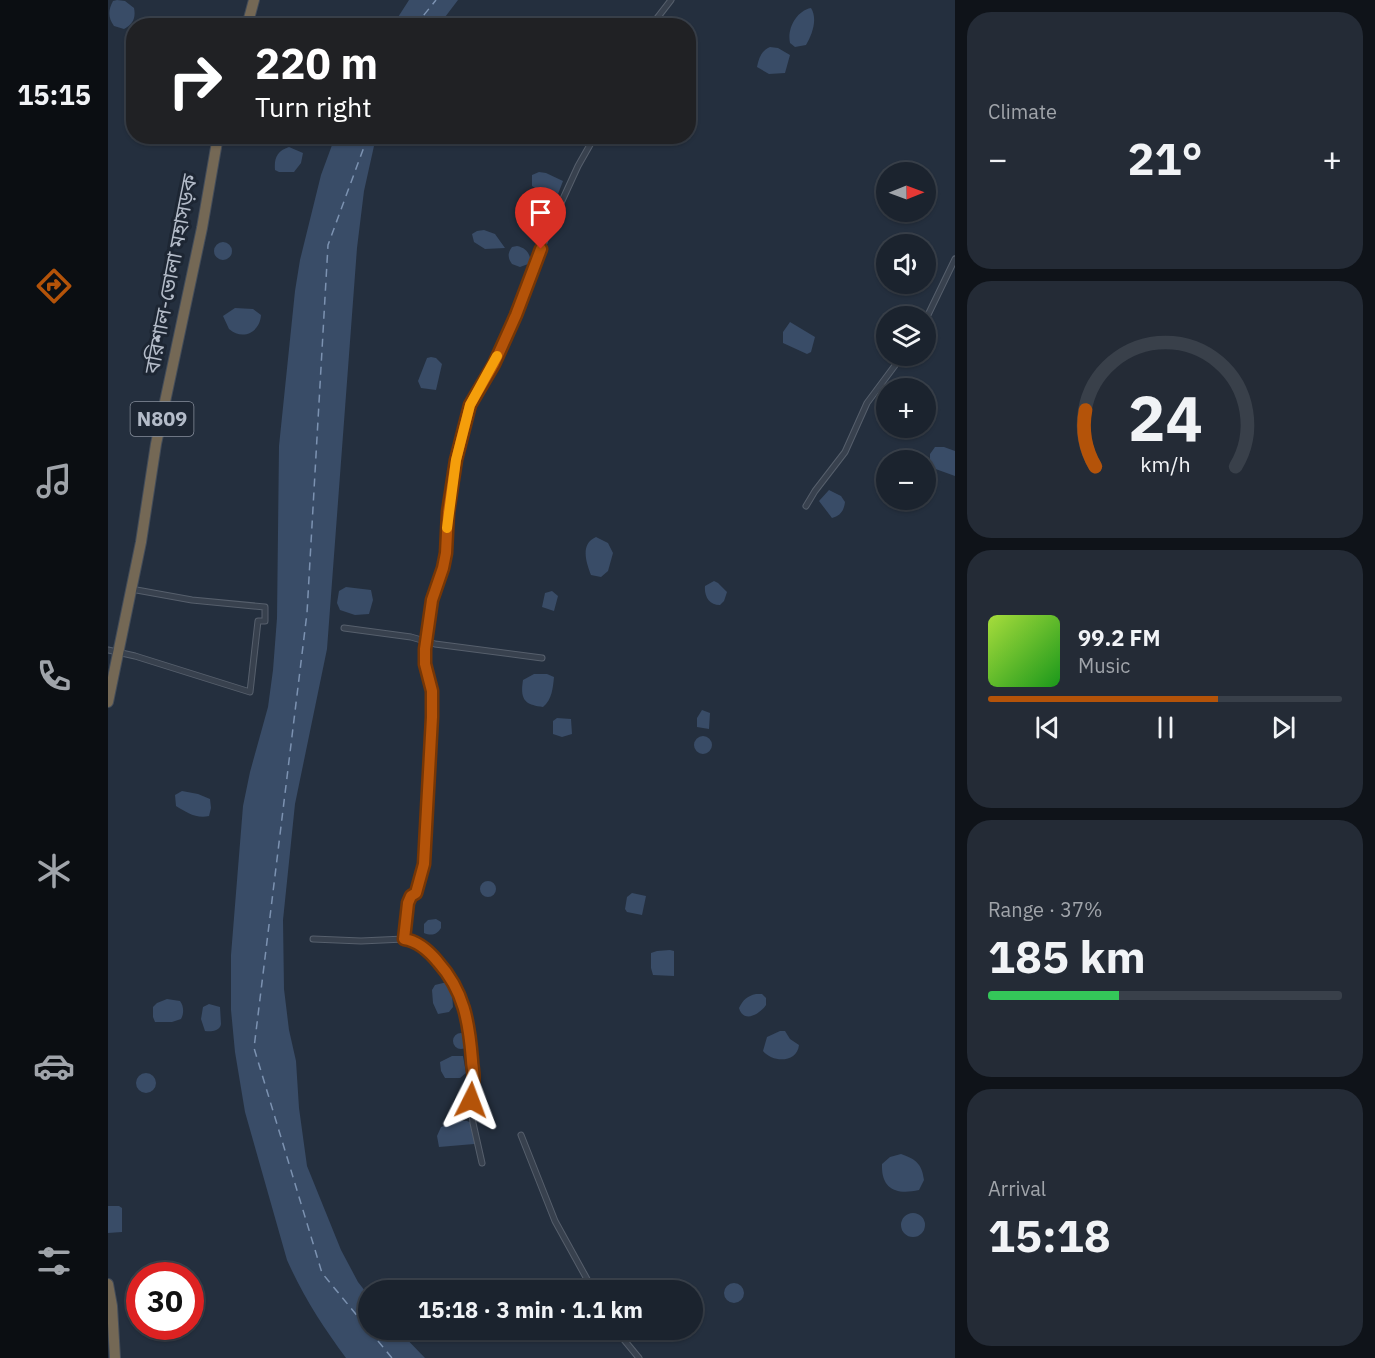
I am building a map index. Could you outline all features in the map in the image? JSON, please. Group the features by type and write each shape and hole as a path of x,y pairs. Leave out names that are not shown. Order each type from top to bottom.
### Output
{"highway":[{"path":"249,18 254,0"},
{"name":"বরিশাল-ভোলা মহাসড়ক","path":"108,702 113,651 132,590 156,444 202,228 217,144"},
{"path":"108,1284 112,1306 115,1358"}],"street":[{"path":"657,18 671,0"},
{"path":"404,939 408,903 418,888 422,876 432,717 432,691 425,657 432,600 446,553 448,512 456,460 470,405 494,364 516,315 550,227 590,144"},
{"path":"932,306 955,259"},
{"path":"806,506 845,452 867,403 895,366"},
{"path":"113,651 250,692 258,621 265,621 265,607 192,600 132,590"},
{"path":"344,628 542,658"},
{"path":"313,939 361,941 404,939 423,947 434,957 459,992 465,1008 473,1083 470,1091 472,1112 483,1163"},
{"path":"521,1135 555,1221 587,1280"},
{"path":"624,1340 639,1358"}],"water":[{"path":"409,0 458,0 444,18 397,18"},
{"path":"113,1 125,1 134,8 134,18 126,18 124,29 112,23 110,11"},
{"path":"811,8 814,22 810,37 806,45 795,47 790,43 789,38 791,27 801,13"},
{"path":"770,47 778,48 790,55 785,73 769,74 757,67 761,55"},
{"path":"332,144 374,144 364,191 357,248 327,649 295,804 283,920 284,989 289,1030 296,1061 299,1108 307,1166 341,1250 358,1282 358,1340 408,1340 425,1358 346,1358 321,1323 287,1260 245,1112 235,1052 231,1010 231,955 243,806 268,707 273,670 277,618 279,446 300,260 321,175"},
{"path":"289,147 303,153 301,163 294,172 275,170 275,162 279,153"},
{"path":"539,172 563,181 558,194 547,194 532,186 532,175"},
{"path":"484,230 495,234 505,248 485,249 474,242 472,234"},
{"path":"219,242 227,242 232,247 230,258 219,260 214,255 214,247"},
{"path":"517,246 527,252 531,263 520,267 512,264 509,252 512,247"},
{"path":"235,308 253,309 261,315 258,326 250,333 234,333 229,329 223,316"},
{"path":"790,322 815,337 811,352 807,354 783,343 783,332"},
{"path":"427,358 436,358 442,364 436,390 421,388 418,381"},
{"path":"935,447 944,447 955,451 955,476 936,469 936,450 933,450"},
{"path":"829,490 841,496 845,502 841,513 832,518 819,501"},
{"path":"596,537 608,543 613,553 608,571 601,577 591,575 586,559 588,544"},
{"path":"714,581 727,592 720,605 710,602 705,593 705,586"},
{"path":"346,587 371,590 373,600 369,614 355,615 340,610 337,603 339,591"},
{"path":"552,591 558,596 554,611 542,607 545,593"},
{"path":"534,674 547,674 554,677 550,697 543,707 531,705 523,696 523,680"},
{"path":"702,710 710,713 709,729 697,727 697,718"},
{"path":"557,718 571,719 572,734 562,737 553,734 553,721"},
{"path":"699,736 707,736 712,741 710,752 699,754 694,749 694,741"},
{"path":"182,791 210,799 209,816 195,816 176,806 175,795"},
{"path":"485,881 491,881 496,889 494,895 485,897 480,892 480,886"},
{"path":"632,893 646,896 642,915 627,912 625,909 627,897"},
{"path":"436,919 441,922 438,932 431,935 424,933 424,924 428,920"},
{"path":"674,951 674,976 653,975 651,953"},
{"path":"447,982 452,993 453,1007 449,1012 438,1014 433,1003 432,990 435,985"},
{"path":"762,994 766,998 766,1005 752,1016 744,1016 739,1008 746,999"},
{"path":"167,999 180,1001 183,1010 181,1019 172,1022 155,1022 153,1007"},
{"path":"209,1004 220,1007 221,1024 217,1030 205,1031 201,1019 203,1007"},
{"path":"785,1031 790,1039 799,1045 794,1055 789,1058 773,1058 763,1051 767,1037"},
{"path":"458,1033 464,1033 469,1041 467,1047 458,1049 453,1044 453,1038"},
{"path":"452,1056 463,1056 466,1073 460,1078 445,1078 441,1071 440,1062"},
{"path":"146,1073 153,1076 156,1083 153,1090 146,1093 139,1090 136,1083 139,1076"},
{"path":"459,1121 472,1123 476,1139 474,1144 439,1147 437,1136 441,1127"},
{"path":"901,1154 914,1160 922,1170 924,1180 919,1190 897,1191 887,1185 884,1180 882,1164 890,1157"},
{"path":"108,1206 122,1208 122,1232 108,1233"},
{"path":"913,1213 918,1214 924,1220 924,1230 918,1236 913,1237 908,1236 902,1230 901,1225 902,1220 908,1214"},
{"path":"734,1283 741,1286 744,1293 741,1300 734,1303 727,1300 724,1293 727,1286"}],"ferry route":[{"path":"421,18 436,0"},
{"path":"365,144 328,245 307,613 254,1048 322,1273 392,1358"}],"slow traffic":[{"path":"447,528 456,460 470,405 497,356"}],"route":[{"path":"471,1100 470,1091 473,1083 470,1040 465,1008 459,992 434,957 423,947 404,939 408,903 411,896 416,893 424,864 432,717 432,691 425,664 425,649 428,642 432,600 446,553 448,512 456,460 470,405 494,364 516,315 541,249"}]}
